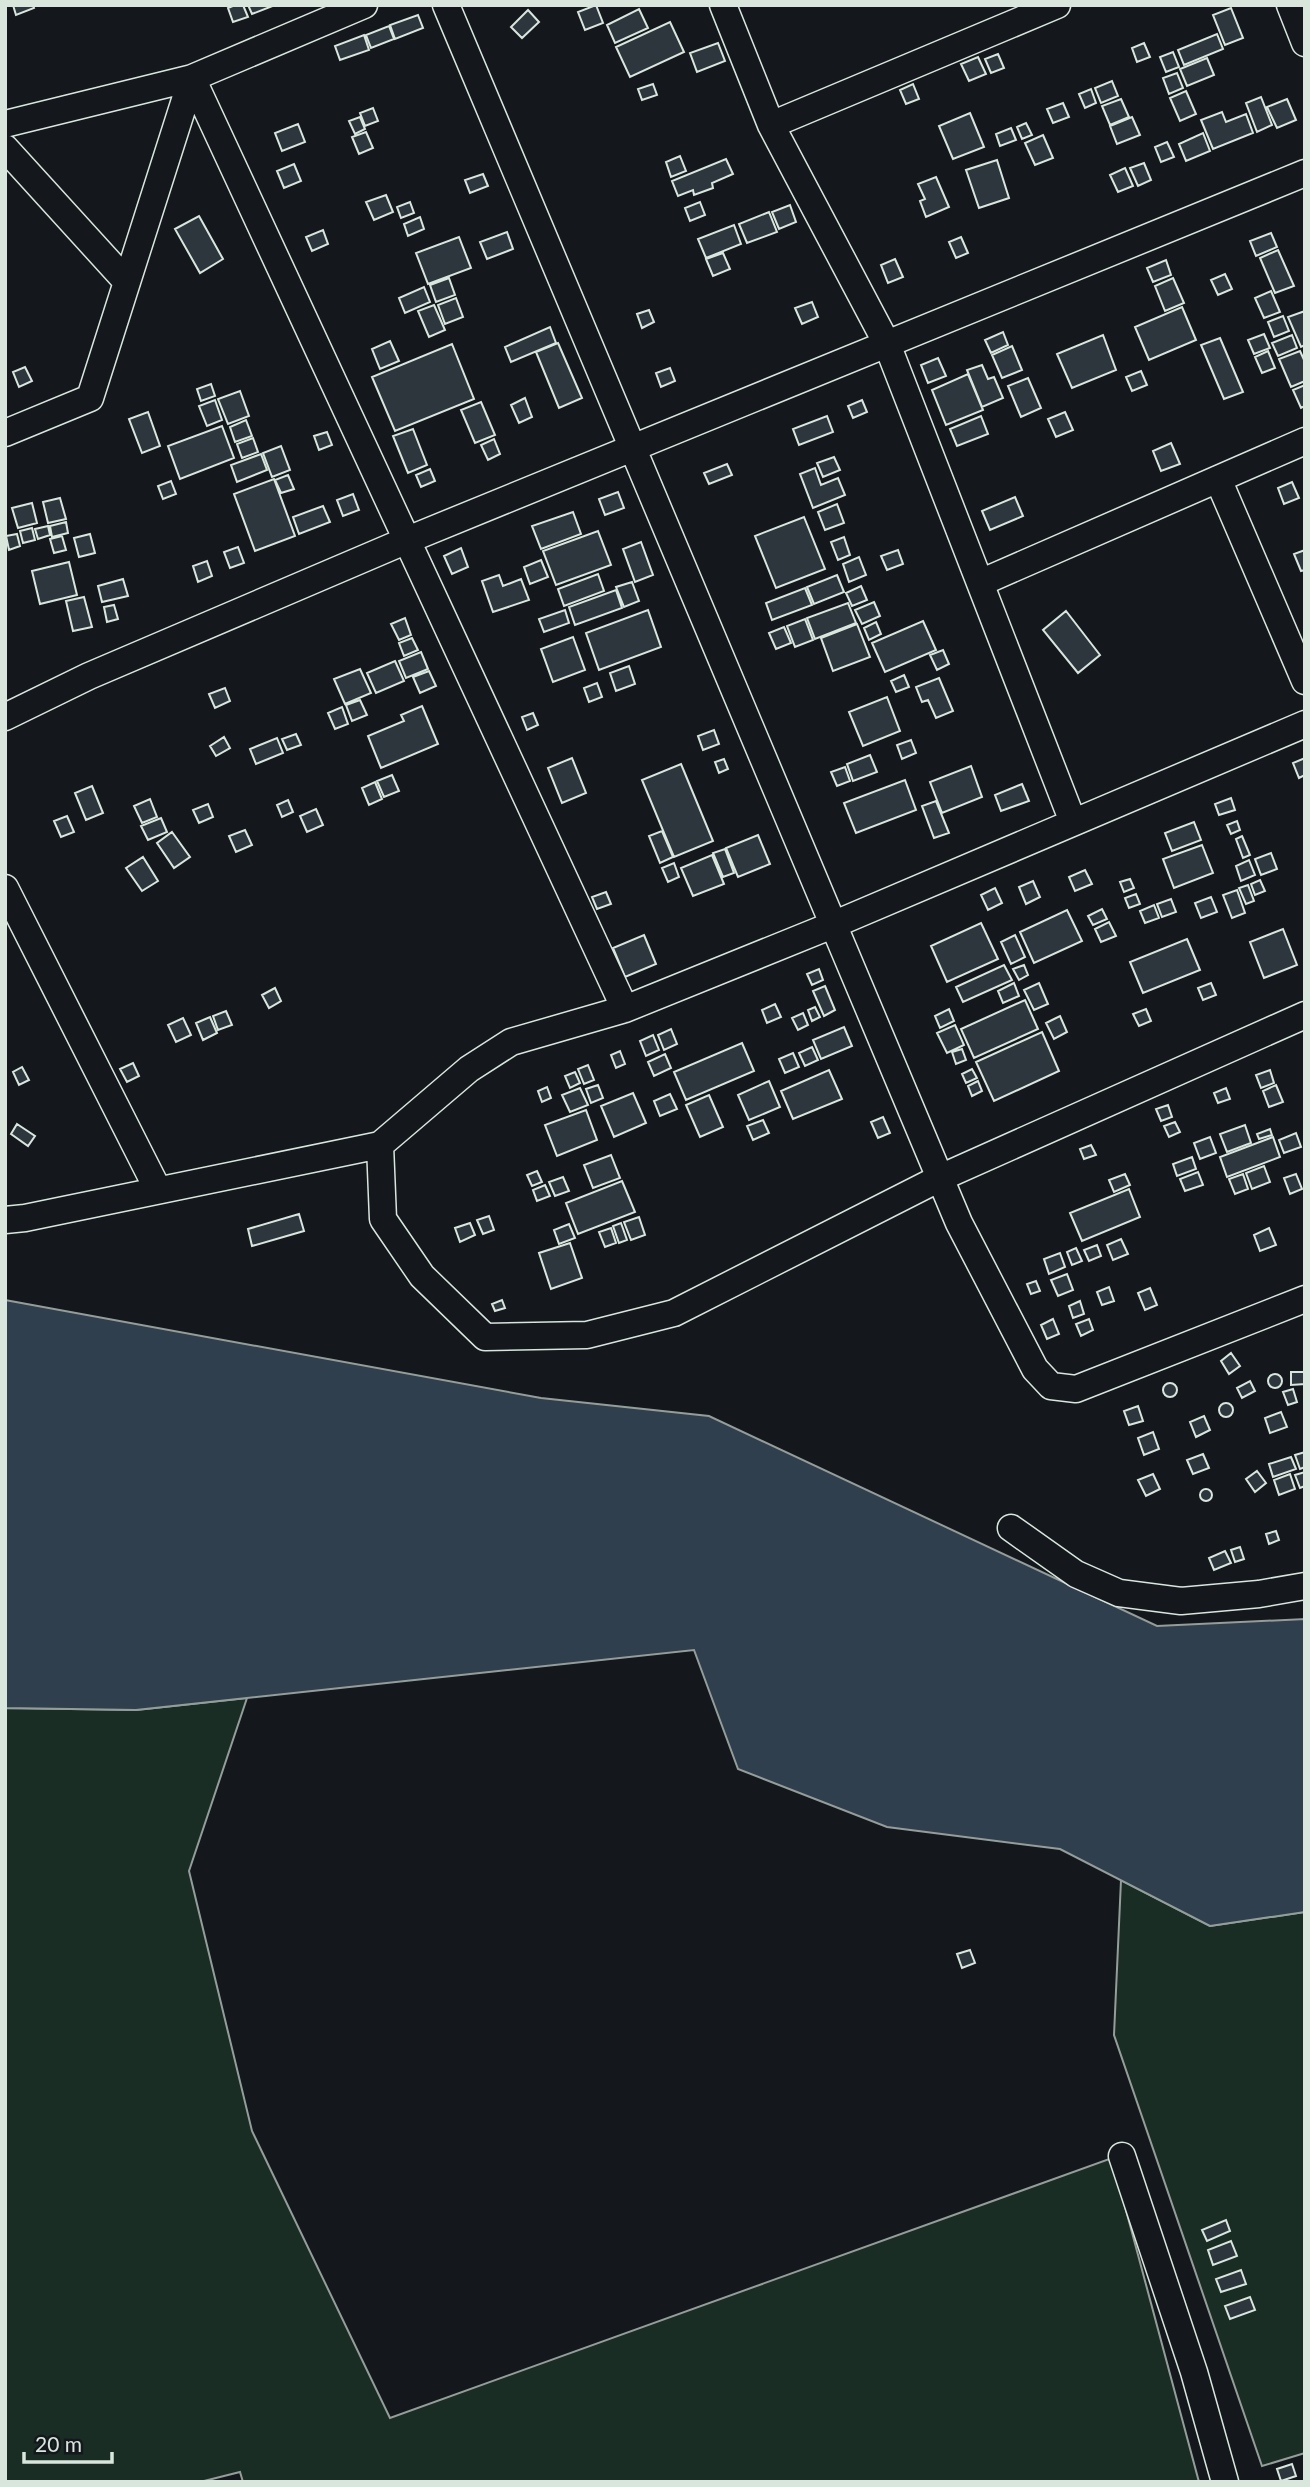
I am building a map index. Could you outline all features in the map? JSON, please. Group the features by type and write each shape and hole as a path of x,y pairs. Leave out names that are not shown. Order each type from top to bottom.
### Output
{"street":[{"path":"5,124 192,78 364,5"},
{"path":"446,5 959,1223 1035,1369 1051,1386 1076,1389 1305,1299"},
{"path":"723,5 771,125 887,344 1073,822"},
{"path":"771,125 1016,13 1057,5"},
{"path":"1290,5 1305,43"},
{"path":"5,433 90,398 192,78"},
{"path":"192,78 405,541 625,1009"},
{"path":"5,148 127,282"},
{"path":"5,717 89,676 405,541 1305,173"},
{"path":"980,583 1305,441"},
{"path":"1218,479 1305,681"},
{"path":"5,1220 380,1145 469,1069 510,1042 625,1009 835,924 1305,724"},
{"path":"5,888 158,1189"},
{"path":"380,1145 383,1219 422,1276 485,1337 587,1335 674,1313 940,1178 1305,1015"},
{"path":"1011,1528 1076,1574 1119,1593 1181,1601 1259,1594 1305,1586"},
{"path":"1122,2156 1194,2372 1225,2482"}],"green space":[{"path":"247,1698 189,1871 252,2131 390,2418 1112,2158 1199,2482 243,2482 240,2472 200,2482 5,2482 5,1708 136,1710"},
{"path":"1121,1880 1210,1926 1305,1912 1305,2453 1262,2466 1114,2035"}],"water":[{"path":"5,1300 541,1398 709,1416 1157,1626 1305,1619 1305,1912 1210,1926 1060,1849 887,1827 738,1769 694,1650 136,1710 5,1708"}],"building":[{"path":"13,5 33,5 34,8 16,15"},
{"path":"243,5 248,17 233,22 228,8"},
{"path":"248,5 275,5 252,14"},
{"path":"596,5 603,23 585,30 578,12"},
{"path":"1231,8 1243,38 1225,45 1213,15"},
{"path":"639,9 648,28 615,43 607,25"},
{"path":"528,10 539,22 522,38 511,27"},
{"path":"418,15 423,28 395,39 390,25"},
{"path":"670,22 684,52 630,77 616,47"},
{"path":"389,26 394,39 371,48 366,35"},
{"path":"1217,34 1223,49 1184,65 1178,50"},
{"path":"364,35 369,50 340,60 335,46"},
{"path":"718,43 725,61 697,72 690,53"},
{"path":"1144,43 1150,57 1137,62 1132,48"},
{"path":"1173,52 1179,67 1166,72 1160,57"},
{"path":"998,54 1004,68 991,73 985,59"},
{"path":"978,57 986,74 969,81 961,64"},
{"path":"1207,58 1214,75 1187,86 1180,69"},
{"path":"1177,73 1183,88 1169,94 1163,78"},
{"path":"1112,81 1118,96 1101,103 1095,88"},
{"path":"653,84 657,95 642,100 638,89"},
{"path":"913,84 919,99 906,104 900,90"},
{"path":"1091,89 1096,103 1085,108 1079,94"},
{"path":"1186,91 1196,114 1180,121 1170,98"},
{"path":"1261,97 1272,125 1257,132 1246,103"},
{"path":"1121,99 1129,117 1110,125 1102,106"},
{"path":"1287,99 1296,120 1277,128 1267,107"},
{"path":"1063,103 1069,117 1053,123 1047,109"},
{"path":"373,108 378,121 365,126 360,113"},
{"path":"1222,112 1226,122 1246,114 1253,133 1213,149 1201,120"},
{"path":"970,113 984,147 953,159 939,126"},
{"path":"360,117 365,129 355,134 349,121"},
{"path":"1132,117 1140,135 1117,144 1110,126"},
{"path":"1026,123 1032,135 1022,139 1017,127"},
{"path":"298,124 305,142 282,151 275,133"},
{"path":"1011,128 1016,140 1000,146 996,134"},
{"path":"366,132 373,148 359,154 352,137"},
{"path":"1203,133 1210,151 1186,161 1179,144"},
{"path":"1043,135 1053,158 1035,165 1025,143"},
{"path":"1167,142 1174,157 1161,162 1155,147"},
{"path":"680,156 686,171 671,177 666,162"},
{"path":"726,159 733,174 712,183 713,188 694,195 693,190 678,196 672,181"},
{"path":"997,160 1009,198 979,208 966,170"},
{"path":"1144,163 1151,180 1138,186 1130,168"},
{"path":"294,164 301,181 284,188 277,171"},
{"path":"1125,168 1133,186 1118,192 1110,175"},
{"path":"483,174 488,186 470,193 465,180"},
{"path":"936,177 949,207 926,217 920,201 925,199 918,184"},
{"path":"386,195 393,212 374,220 366,202"},
{"path":"410,202 414,213 401,218 397,207"},
{"path":"700,202 705,215 690,221 685,208"},
{"path":"790,205 796,222 779,229 772,212"},
{"path":"769,212 777,232 747,243 739,224"},
{"path":"199,216 223,259 200,273 175,229"},
{"path":"420,217 424,229 408,236 404,224"},
{"path":"734,225 741,244 706,258 698,239"},
{"path":"323,230 328,244 312,251 306,237"},
{"path":"507,232 513,249 487,259 480,242"},
{"path":"1271,233 1277,247 1256,256 1250,241"},
{"path":"459,237 471,268 428,284 416,253"},
{"path":"961,237 968,253 956,258 949,242"},
{"path":"1278,250 1294,286 1275,293 1260,258"},
{"path":"723,253 730,269 713,276 706,259"},
{"path":"895,259 903,277 888,283 881,265"},
{"path":"1166,260 1171,275 1153,282 1147,268"},
{"path":"1225,274 1232,289 1218,295 1211,280"},
{"path":"449,278 455,295 436,302 430,285"},
{"path":"1173,278 1184,303 1165,311 1155,286"},
{"path":"424,287 430,302 405,313 399,298"},
{"path":"1271,291 1280,312 1264,318 1255,298"},
{"path":"456,298 463,317 445,324 438,305"},
{"path":"812,302 818,317 802,324 795,308"},
{"path":"434,305 445,330 429,337 418,311"},
{"path":"1182,307 1196,340 1149,360 1135,327"},
{"path":"649,310 654,322 642,328 637,314"},
{"path":"1305,311 1305,345 1301,347 1288,317"},
{"path":"1283,316 1289,331 1274,337 1268,322"},
{"path":"550,327 556,343 511,362 505,347"},
{"path":"1003,332 1008,345 991,353 985,340"},
{"path":"1264,334 1270,348 1254,354 1248,340"},
{"path":"1103,335 1116,370 1072,388 1057,354"},
{"path":"1292,335 1297,348 1278,356 1272,343"},
{"path":"1220,338 1243,392 1224,399 1201,345"},
{"path":"390,341 399,361 380,369 372,349"},
{"path":"558,343 582,398 559,408 536,352"},
{"path":"452,344 474,399 395,431 372,377"},
{"path":"1012,346 1022,370 1002,378 992,355"},
{"path":"1268,351 1275,368 1262,373 1255,357"},
{"path":"1300,351 1305,362 1305,381 1291,387 1279,359"},
{"path":"938,358 946,376 928,383 921,365"},
{"path":"982,365 988,379 994,377 1003,398 982,407 967,370"},
{"path":"25,367 32,381 19,387 13,372"},
{"path":"670,368 675,381 661,387 656,373"},
{"path":"1141,371 1147,385 1132,391 1126,377"},
{"path":"968,374 983,410 946,425 932,390"},
{"path":"1028,378 1041,408 1021,417 1008,386"},
{"path":"211,384 215,396 201,401 197,389"},
{"path":"1305,385 1305,406 1301,408 1293,390"},
{"path":"240,391 249,416 228,424 218,399"},
{"path":"525,398 532,417 519,423 511,405"},
{"path":"215,400 222,420 207,426 199,406"},
{"path":"862,400 867,412 853,418 848,406"},
{"path":"481,402 495,435 475,443 461,410"},
{"path":"148,412 160,446 142,453 129,419"},
{"path":"1065,412 1073,430 1056,437 1048,419"},
{"path":"827,416 833,432 799,445 793,429"},
{"path":"981,416 988,434 957,446 950,429"},
{"path":"246,420 252,436 235,442 230,427"},
{"path":"222,426 234,458 180,479 168,446"},
{"path":"413,429 427,465 408,473 393,436"},
{"path":"327,432 332,445 319,450 314,436"},
{"path":"253,438 258,452 242,458 237,444"},
{"path":"494,439 500,454 488,460 481,445"},
{"path":"1171,443 1180,464 1161,471 1153,451"},
{"path":"281,446 290,470 272,477 263,453"},
{"path":"261,454 267,470 237,482 231,465"},
{"path":"834,457 840,470 823,477 817,463"},
{"path":"727,464 732,475 709,484 704,473"},
{"path":"815,468 821,485 838,478 845,495 813,508 800,474"},
{"path":"430,469 435,481 421,487 416,475"},
{"path":"288,475 294,489 281,493 275,480"},
{"path":"274,479 295,536 255,551 234,494"},
{"path":"171,481 176,494 163,499 158,486"},
{"path":"1292,482 1299,498 1284,504 1278,488"},
{"path":"618,492 624,508 605,515 599,499"},
{"path":"353,494 359,510 343,516 337,500"},
{"path":"1015,497 1023,516 990,530 982,511"},
{"path":"60,498 66,519 48,523 43,502"},
{"path":"32,503 37,523 18,528 12,508"},
{"path":"837,504 844,523 825,530 818,512"},
{"path":"323,506 330,522 299,534 293,517"},
{"path":"573,512 581,534 541,549 532,526"},
{"path":"804,517 825,569 776,588 755,536"},
{"path":"66,522 68,533 52,537 50,526"},
{"path":"48,526 50,535 38,539 35,529"},
{"path":"32,528 35,540 23,543 20,531"},
{"path":"598,531 611,565 556,585 543,551"},
{"path":"17,534 20,546 9,550 6,536"},
{"path":"90,534 95,553 79,557 74,538"},
{"path":"62,536 66,550 54,553 50,539"},
{"path":"844,537 850,555 838,560 831,542"},
{"path":"641,542 653,575 635,582 623,549"},
{"path":"238,547 244,563 230,568 224,552"},
{"path":"461,548 468,567 452,574 444,556"},
{"path":"898,550 903,564 887,570 881,556"},
{"path":"1305,550 1305,570 1301,571 1294,554"},
{"path":"859,557 866,575 849,582 843,564"},
{"path":"541,560 548,577 530,584 524,567"},
{"path":"207,561 212,576 198,582 193,566"},
{"path":"69,562 77,595 40,604 32,571"},
{"path":"598,574 604,591 564,606 558,589"},
{"path":"499,575 503,586 521,579 529,600 493,612 482,581"},
{"path":"837,575 844,592 814,604 807,587"},
{"path":"123,579 128,596 102,602 98,586"},
{"path":"632,582 639,601 624,607 616,587"},
{"path":"861,586 867,600 852,606 846,593"},
{"path":"805,588 812,605 772,620 766,603"},
{"path":"616,590 622,608 575,625 569,607"},
{"path":"84,597 92,627 73,631 66,601"},
{"path":"874,602 880,616 862,624 855,610"},
{"path":"848,603 856,623 815,639 807,618"},
{"path":"114,605 118,619 107,622 104,607"},
{"path":"565,610 569,623 544,632 539,619"},
{"path":"648,610 661,647 599,670 586,633"},
{"path":"1066,611 1100,655 1078,673 1043,630"},
{"path":"405,618 411,635 399,640 391,624"},
{"path":"805,619 813,640 795,647 787,626"},
{"path":"923,621 936,650 885,672 872,643"},
{"path":"876,622 881,634 869,640 864,628"},
{"path":"857,624 870,657 833,671 821,638"},
{"path":"784,627 791,643 776,649 769,633"},
{"path":"573,637 585,670 553,682 541,649"},
{"path":"412,638 418,650 404,656 399,643"},
{"path":"943,650 949,664 937,670 930,655"},
{"path":"421,652 428,669 406,678 399,661"},
{"path":"395,661 404,681 376,693 367,673"},
{"path":"629,666 635,684 616,691 610,673"},
{"path":"360,669 371,693 345,704 334,679"},
{"path":"429,671 436,686 420,693 413,677"},
{"path":"904,675 909,687 896,692 891,681"},
{"path":"939,678 953,711 936,718 928,700 922,702 916,687"},
{"path":"597,683 602,697 589,702 584,688"},
{"path":"225,688 230,701 215,708 209,694"},
{"path":"887,697 900,731 863,746 849,712"},
{"path":"360,700 367,715 352,721 346,705"},
{"path":"422,706 438,744 381,768 368,736 404,721 401,715"},
{"path":"342,707 348,724 335,729 328,713"},
{"path":"533,713 538,725 527,730 522,717"},
{"path":"714,730 719,744 703,750 698,736"},
{"path":"296,734 301,745 287,750 282,739"},
{"path":"224,737 230,748 216,756 210,746"},
{"path":"277,738 283,753 256,764 250,749"},
{"path":"911,740 916,753 902,759 897,745"},
{"path":"870,755 877,772 853,781 847,764"},
{"path":"572,758 586,793 562,803 548,768"},
{"path":"1305,758 1305,775 1299,778 1293,763"},
{"path":"724,759 728,769 719,773 715,762"},
{"path":"681,764 713,841 674,857 642,780"},
{"path":"971,766 982,797 942,813 930,782"},
{"path":"845,767 850,781 837,786 831,772"},
{"path":"392,775 399,791 384,797 377,781"},
{"path":"905,780 916,810 856,833 844,803"},
{"path":"375,782 382,799 369,805 362,788"},
{"path":"1022,784 1029,801 1001,811 995,795"},
{"path":"92,786 103,813 86,820 75,793"},
{"path":"1231,798 1235,810 1219,815 1215,804"},
{"path":"150,799 157,817 142,823 134,806"},
{"path":"288,800 293,812 282,817 277,805"},
{"path":"936,801 949,833 934,838 922,806"},
{"path":"208,804 213,817 199,823 193,810"},
{"path":"316,809 323,825 307,832 300,816"},
{"path":"67,816 74,832 61,837 54,821"},
{"path":"161,818 167,832 148,840 141,826"},
{"path":"1237,821 1240,830 1231,834 1227,825"},
{"path":"1194,822 1201,840 1172,851 1165,833"},
{"path":"245,830 252,845 236,852 229,836"},
{"path":"662,831 673,857 660,863 649,836"},
{"path":"172,832 190,857 174,868 157,843"},
{"path":"758,835 770,864 738,877 726,848"},
{"path":"1242,836 1250,855 1243,858 1236,839"},
{"path":"1202,845 1213,873 1174,888 1163,859"},
{"path":"725,849 734,873 723,877 713,853"},
{"path":"1271,853 1277,869 1261,875 1255,859"},
{"path":"712,855 724,884 693,896 681,868"},
{"path":"143,857 158,881 142,891 126,868"},
{"path":"1249,860 1255,875 1241,881 1236,866"},
{"path":"674,863 679,877 668,882 662,868"},
{"path":"1085,870 1092,884 1075,891 1069,877"},
{"path":"1130,879 1134,888 1124,892 1120,882"},
{"path":"1260,880 1265,891 1255,895 1251,884"},
{"path":"1033,881 1040,897 1026,904 1019,887"},
{"path":"1248,885 1254,901 1246,904 1239,888"},
{"path":"995,888 1002,903 988,910 981,895"},
{"path":"1237,890 1245,913 1232,918 1223,895"},
{"path":"606,892 611,904 597,909 592,897"},
{"path":"1136,894 1140,904 1129,908 1125,898"},
{"path":"1211,897 1217,912 1201,918 1195,903"},
{"path":"1171,899 1176,912 1162,917 1157,904"},
{"path":"1154,905 1159,918 1145,923 1140,911"},
{"path":"1102,909 1107,919 1093,925 1088,916"},
{"path":"1067,910 1082,941 1034,963 1020,932"},
{"path":"1109,922 1116,936 1101,942 1095,929"},
{"path":"981,923 998,959 947,982 931,946"},
{"path":"1283,929 1297,965 1264,978 1250,942"},
{"path":"644,935 656,964 625,977 613,948"},
{"path":"1015,935 1025,957 1011,964 1001,942"},
{"path":"1187,939 1200,970 1143,993 1130,962"},
{"path":"1004,965 1012,980 963,1002 956,987"},
{"path":"1024,965 1028,975 1019,980 1013,969"},
{"path":"819,969 823,980 812,985 807,974"},
{"path":"1014,983 1019,996 1003,1003 998,991"},
{"path":"1039,983 1048,1004 1034,1010 1024,990"},
{"path":"1211,983 1216,995 1203,1000 1198,988"},
{"path":"825,986 835,1010 824,1016 813,991"},
{"path":"275,988 281,1001 269,1008 262,995"},
{"path":"1025,1000 1038,1029 974,1058 961,1029"},
{"path":"775,1004 781,1017 767,1023 762,1010"},
{"path":"815,1007 820,1017 812,1021 808,1010"},
{"path":"949,1009 954,1021 940,1028 935,1016"},
{"path":"1146,1009 1151,1021 1139,1026 1133,1014"},
{"path":"226,1011 232,1025 218,1030 213,1016"},
{"path":"803,1013 808,1025 798,1030 792,1018"},
{"path":"1060,1016 1067,1032 1054,1039 1046,1023"},
{"path":"210,1017 217,1033 203,1040 196,1023"},
{"path":"183,1018 191,1035 176,1042 168,1025"},
{"path":"955,1025 964,1045 947,1053 937,1033"},
{"path":"844,1027 852,1046 821,1059 813,1040"},
{"path":"671,1029 677,1044 664,1050 658,1035"},
{"path":"1042,1032 1059,1071 994,1101 976,1062"},
{"path":"653,1035 659,1050 646,1056 640,1041"},
{"path":"742,1043 754,1071 686,1100 674,1072"},
{"path":"812,1047 818,1060 805,1066 799,1053"},
{"path":"962,1049 966,1060 956,1064 952,1052"},
{"path":"620,1051 625,1064 616,1068 611,1055"},
{"path":"793,1053 799,1067 785,1073 779,1059"},
{"path":"665,1054 671,1068 654,1076 648,1062"},
{"path":"133,1063 139,1076 127,1082 120,1069"},
{"path":"588,1065 594,1080 584,1084 578,1069"},
{"path":"22,1067 29,1080 19,1085 13,1072"},
{"path":"972,1069 977,1078 966,1083 962,1074"},
{"path":"829,1070 842,1099 793,1119 781,1091"},
{"path":"1270,1070 1274,1083 1261,1088 1256,1075"},
{"path":"575,1072 580,1083 570,1088 565,1076"},
{"path":"769,1081 780,1107 749,1120 738,1095"},
{"path":"978,1081 982,1091 972,1096 968,1086"},
{"path":"598,1085 603,1098 591,1103 586,1089"},
{"path":"1276,1085 1283,1102 1269,1107 1263,1091"},
{"path":"547,1087 551,1098 542,1102 538,1091"},
{"path":"580,1088 588,1105 570,1112 562,1095"},
{"path":"1226,1088 1230,1099 1218,1103 1214,1093"},
{"path":"633,1093 646,1123 614,1137 601,1106"},
{"path":"670,1094 677,1109 660,1116 654,1101"},
{"path":"709,1095 723,1127 700,1137 686,1105"},
{"path":"1168,1105 1172,1117 1161,1121 1156,1109"},
{"path":"586,1110 597,1140 557,1156 545,1125"},
{"path":"883,1117 890,1133 878,1138 871,1122"},
{"path":"763,1120 769,1133 753,1140 747,1126"},
{"path":"1175,1122 1180,1132 1169,1137 1164,1126"},
{"path":"17,1124 35,1136 28,1146 11,1134"},
{"path":"1245,1125 1251,1143 1227,1152 1220,1134"},
{"path":"1270,1129 1272,1135 1259,1139 1257,1134"},
{"path":"1296,1133 1301,1147 1284,1153 1279,1140"},
{"path":"1210,1137 1216,1153 1200,1159 1194,1143"},
{"path":"1273,1137 1280,1157 1227,1177 1220,1157"},
{"path":"1091,1145 1096,1155 1084,1159 1080,1149"},
{"path":"611,1155 620,1178 593,1188 584,1165"},
{"path":"1192,1157 1196,1169 1177,1176 1173,1164"},
{"path":"1264,1166 1270,1182 1252,1189 1246,1173"},
{"path":"537,1171 542,1182 532,1186 527,1175"},
{"path":"1198,1172 1203,1185 1185,1191 1180,1179"},
{"path":"1125,1174 1130,1185 1114,1192 1109,1180"},
{"path":"1243,1174 1248,1189 1235,1194 1229,1179"},
{"path":"1296,1174 1302,1189 1290,1194 1284,1178"},
{"path":"563,1177 569,1191 555,1196 549,1182"},
{"path":"622,1181 635,1212 578,1234 566,1203"},
{"path":"545,1185 550,1196 537,1201 533,1190"},
{"path":"1129,1189 1140,1217 1082,1241 1070,1213"},
{"path":"299,1214 304,1231 252,1246 248,1229"},
{"path":"489,1216 494,1230 483,1234 477,1220"},
{"path":"639,1217 645,1235 631,1240 624,1222"},
{"path":"470,1223 475,1235 460,1242 455,1228"},
{"path":"621,1223 627,1240 619,1243 613,1226"},
{"path":"569,1224 575,1238 559,1244 554,1230"},
{"path":"611,1228 616,1243 605,1247 599,1232"},
{"path":"1269,1228 1276,1245 1260,1251 1254,1235"},
{"path":"1121,1239 1128,1254 1113,1260 1107,1245"},
{"path":"570,1243 582,1278 551,1289 539,1253"},
{"path":"1097,1245 1101,1256 1089,1261 1084,1250"},
{"path":"1076,1248 1082,1261 1072,1265 1067,1252"},
{"path":"1060,1253 1065,1267 1049,1274 1044,1259"},
{"path":"1067,1274 1073,1290 1058,1296 1051,1280"},
{"path":"1036,1281 1040,1291 1031,1294 1027,1284"},
{"path":"1109,1287 1114,1301 1102,1305 1097,1292"},
{"path":"1150,1288 1157,1305 1145,1310 1138,1293"},
{"path":"502,1300 505,1308 495,1311 492,1304"},
{"path":"1080,1301 1084,1314 1073,1318 1069,1306"},
{"path":"1053,1319 1059,1334 1047,1339 1041,1325"},
{"path":"1089,1319 1093,1330 1081,1336 1076,1324"},
{"path":"1231,1353 1240,1366 1229,1374 1221,1361"},
{"path":"1291,1372 1305,1372 1305,1384 1291,1385"},
{"path":"1272,1374 1278,1374 1282,1381 1278,1388 1272,1388 1268,1384 1268,1378"},
{"path":"1250,1381 1255,1391 1242,1398 1237,1388"},
{"path":"1167,1383 1173,1383 1177,1390 1173,1397 1167,1397 1163,1393 1163,1387"},
{"path":"1293,1389 1297,1402 1288,1405 1283,1392"},
{"path":"1223,1403 1229,1403 1233,1410 1229,1417 1223,1417 1219,1413 1219,1407"},
{"path":"1138,1406 1143,1421 1129,1425 1124,1411"},
{"path":"1281,1412 1287,1427 1270,1433 1265,1418"},
{"path":"1204,1416 1210,1430 1196,1437 1190,1422"},
{"path":"1153,1432 1159,1449 1144,1455 1138,1438"},
{"path":"1305,1452 1305,1467 1300,1469 1295,1455"},
{"path":"1203,1454 1209,1468 1193,1474 1187,1460"},
{"path":"1291,1457 1296,1469 1273,1477 1269,1464"},
{"path":"1257,1471 1266,1483 1255,1492 1246,1479"},
{"path":"1305,1472 1305,1486 1300,1488 1295,1475"},
{"path":"1153,1474 1160,1489 1146,1496 1138,1480"},
{"path":"1290,1474 1295,1489 1279,1495 1274,1480"},
{"path":"1206,1489 1212,1495 1206,1501 1200,1495"},
{"path":"1276,1531 1279,1540 1269,1544 1266,1534"},
{"path":"1240,1547 1244,1559 1235,1562 1231,1550"},
{"path":"1225,1551 1231,1563 1214,1570 1209,1558"},
{"path":"970,1950 975,1963 962,1968 957,1954"},
{"path":"1226,2220 1230,2231 1207,2241 1202,2230"},
{"path":"1231,2241 1237,2256 1213,2265 1208,2250"},
{"path":"1241,2270 1246,2284 1221,2292 1216,2279"},
{"path":"1250,2297 1255,2310 1230,2319 1225,2306"},
{"path":"1292,2464 1296,2476 1281,2481 1277,2469"}]}
